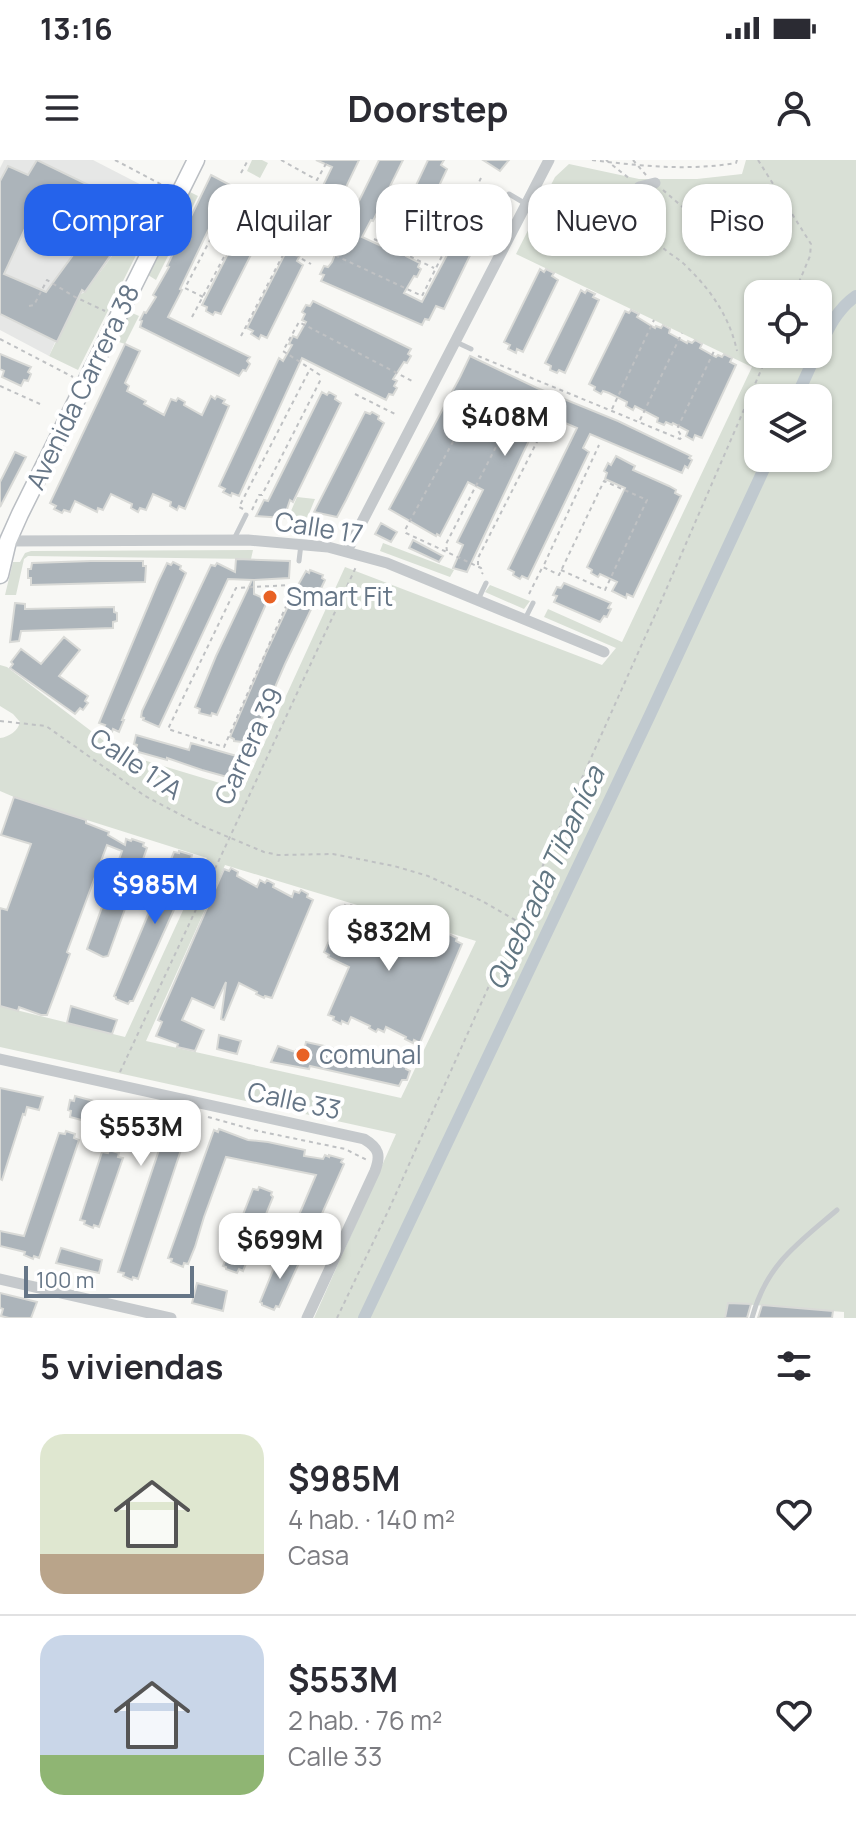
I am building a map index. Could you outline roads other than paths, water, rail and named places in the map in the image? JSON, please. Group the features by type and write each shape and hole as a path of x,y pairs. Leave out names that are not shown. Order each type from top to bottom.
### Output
{"main road":[{"name":"Avenida Carrera 38","path":"0,575 8,541 27,500 196,160"}],"street":[{"path":"347,551 549,160"},
{"path":"651,184 655,183"},
{"name":"Calle 17","path":"8,541 233,540 302,543 347,551 387,563 604,652"},
{"name":"Calle 33","path":"0,1059 364,1139 373,1144 379,1160 307,1318"},
{"path":"0,1279 171,1318"}],"lane":[{"path":"512,196 527,204"},
{"path":"455,342 470,350"},
{"path":"233,540 246,515"},
{"path":"299,561 302,543"},
{"path":"474,598 486,583"},
{"path":"525,619 530,601"},
{"path":"752,1318 758,1296 772,1270 837,1210"}],"waterway":[{"name":"Quebrada Tibaníca","path":"832,323 856,296"},
{"name":"Quebrada Tibaníca","path":"802,384 810,368"},
{"name":"Quebrada Tibaníca","path":"364,1318 763,472"}],"place":[{"name":"Smart Fit","path":"270,597"},
{"name":"comunal","path":"303,1055"}]}
